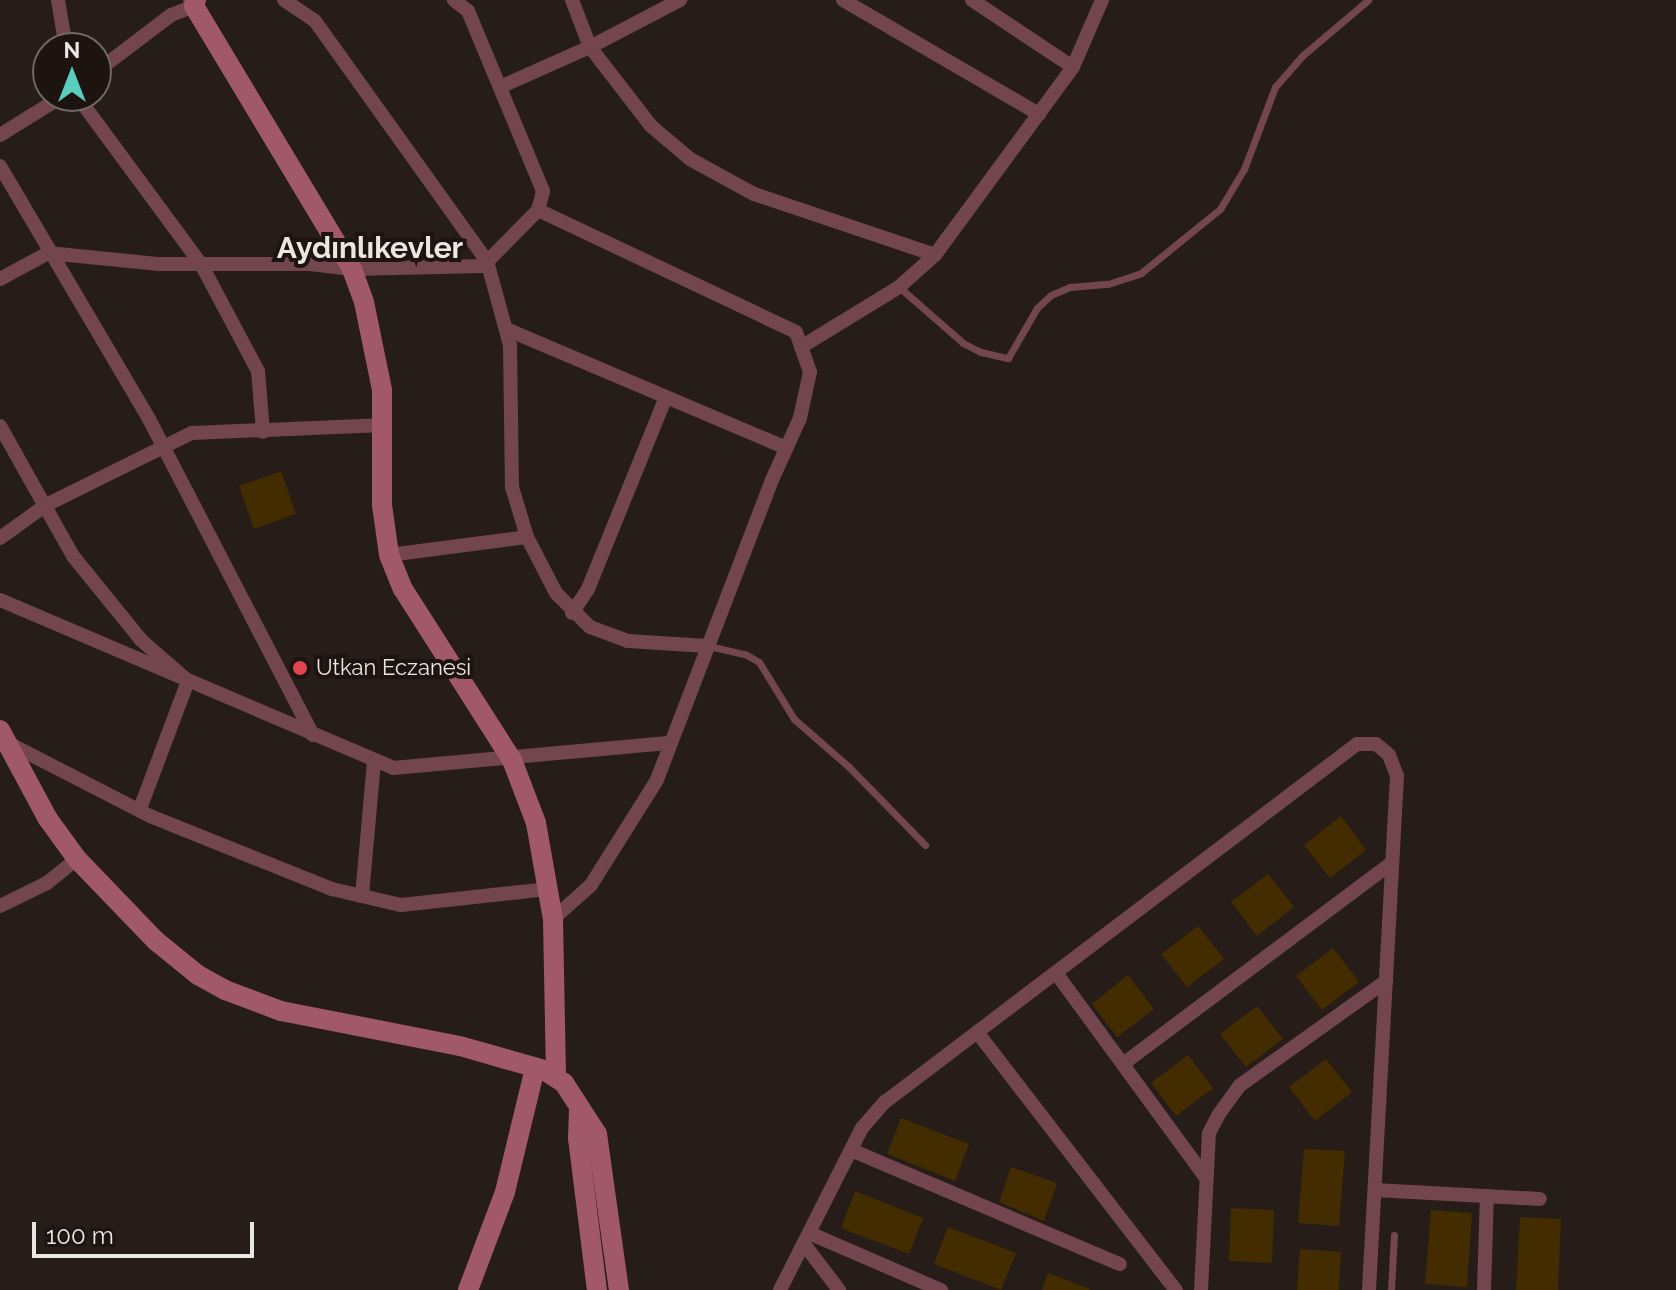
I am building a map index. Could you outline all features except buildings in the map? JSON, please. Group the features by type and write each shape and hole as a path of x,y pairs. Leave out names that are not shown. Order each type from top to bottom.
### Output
{"street":[{"path":"58,0 63,32"},
{"path":"284,0 315,21 487,261 510,345 512,487 527,537 556,593 572,613 590,627 628,641 707,646"},
{"path":"0,279 48,253 159,264 310,264 352,269 483,266 538,210 543,191 468,11 454,0"},
{"path":"572,0 590,47 651,126 711,172 777,203 935,255"},
{"path":"500,87 590,47 680,0"},
{"path":"843,0 1039,114"},
{"path":"972,0 1073,67"},
{"path":"801,347 899,287 935,255 1073,67 1102,0"},
{"path":"112,60 171,15 195,2 352,269 373,334 384,425 382,505 389,555 403,589 512,760 536,823 553,919 556,1077"},
{"path":"0,135 37,112"},
{"path":"89,112 201,264 258,371 263,432"},
{"path":"0,166 162,445 313,735"},
{"path":"538,210 796,332 810,372 800,418 668,743 657,780 591,885 553,919"},
{"path":"506,329 786,448"},
{"path":"572,613 588,589 666,397"},
{"path":"0,538 46,505 162,445 192,433 384,425"},
{"path":"0,426 83,568 141,640 188,681"},
{"path":"389,555 527,537"},
{"path":"0,600 393,768 512,760 668,743"},
{"path":"140,809 188,681"},
{"path":"4,737 140,809 251,858 332,889 401,905 549,889"},
{"path":"4,737 48,819 77,859 176,959 225,990 281,1011 460,1046 556,1077 597,1134 619,1290"},
{"path":"780,1290 862,1128 885,1102 1357,744 1376,744 1389,755 1397,776 1369,1290"},
{"path":"362,896 374,761"},
{"path":"0,906 47,883 77,859"},
{"path":"1123,1064 1392,863"},
{"path":"1056,973 1207,1179"},
{"path":"1201,1290 1209,1133 1239,1086 1386,981"},
{"path":"977,1032 1176,1290"},
{"path":"468,1290 505,1192 535,1068"},
{"path":"579,1109 578,1138 597,1290"},
{"path":"851,1150 1120,1264"},
{"path":"1375,1190 1540,1199"},
{"path":"1484,1290 1487,1196"},
{"path":"807,1239 839,1290"},
{"path":"807,1239 941,1290"}],"lane":[{"path":"899,287 963,343 981,352 1008,358 1037,308 1051,295 1070,287 1108,284 1141,273 1220,209 1244,169 1275,87 1302,56 1368,0"},
{"path":"707,646 745,654 759,662 794,719 849,767 925,845"},
{"path":"1391,1290 1394,1235"}],"place":[{"name":"Utkan Eczanesi","path":"300,668"}],"district":[{"name":"Aydınlıkevler","path":"370,248"}]}
